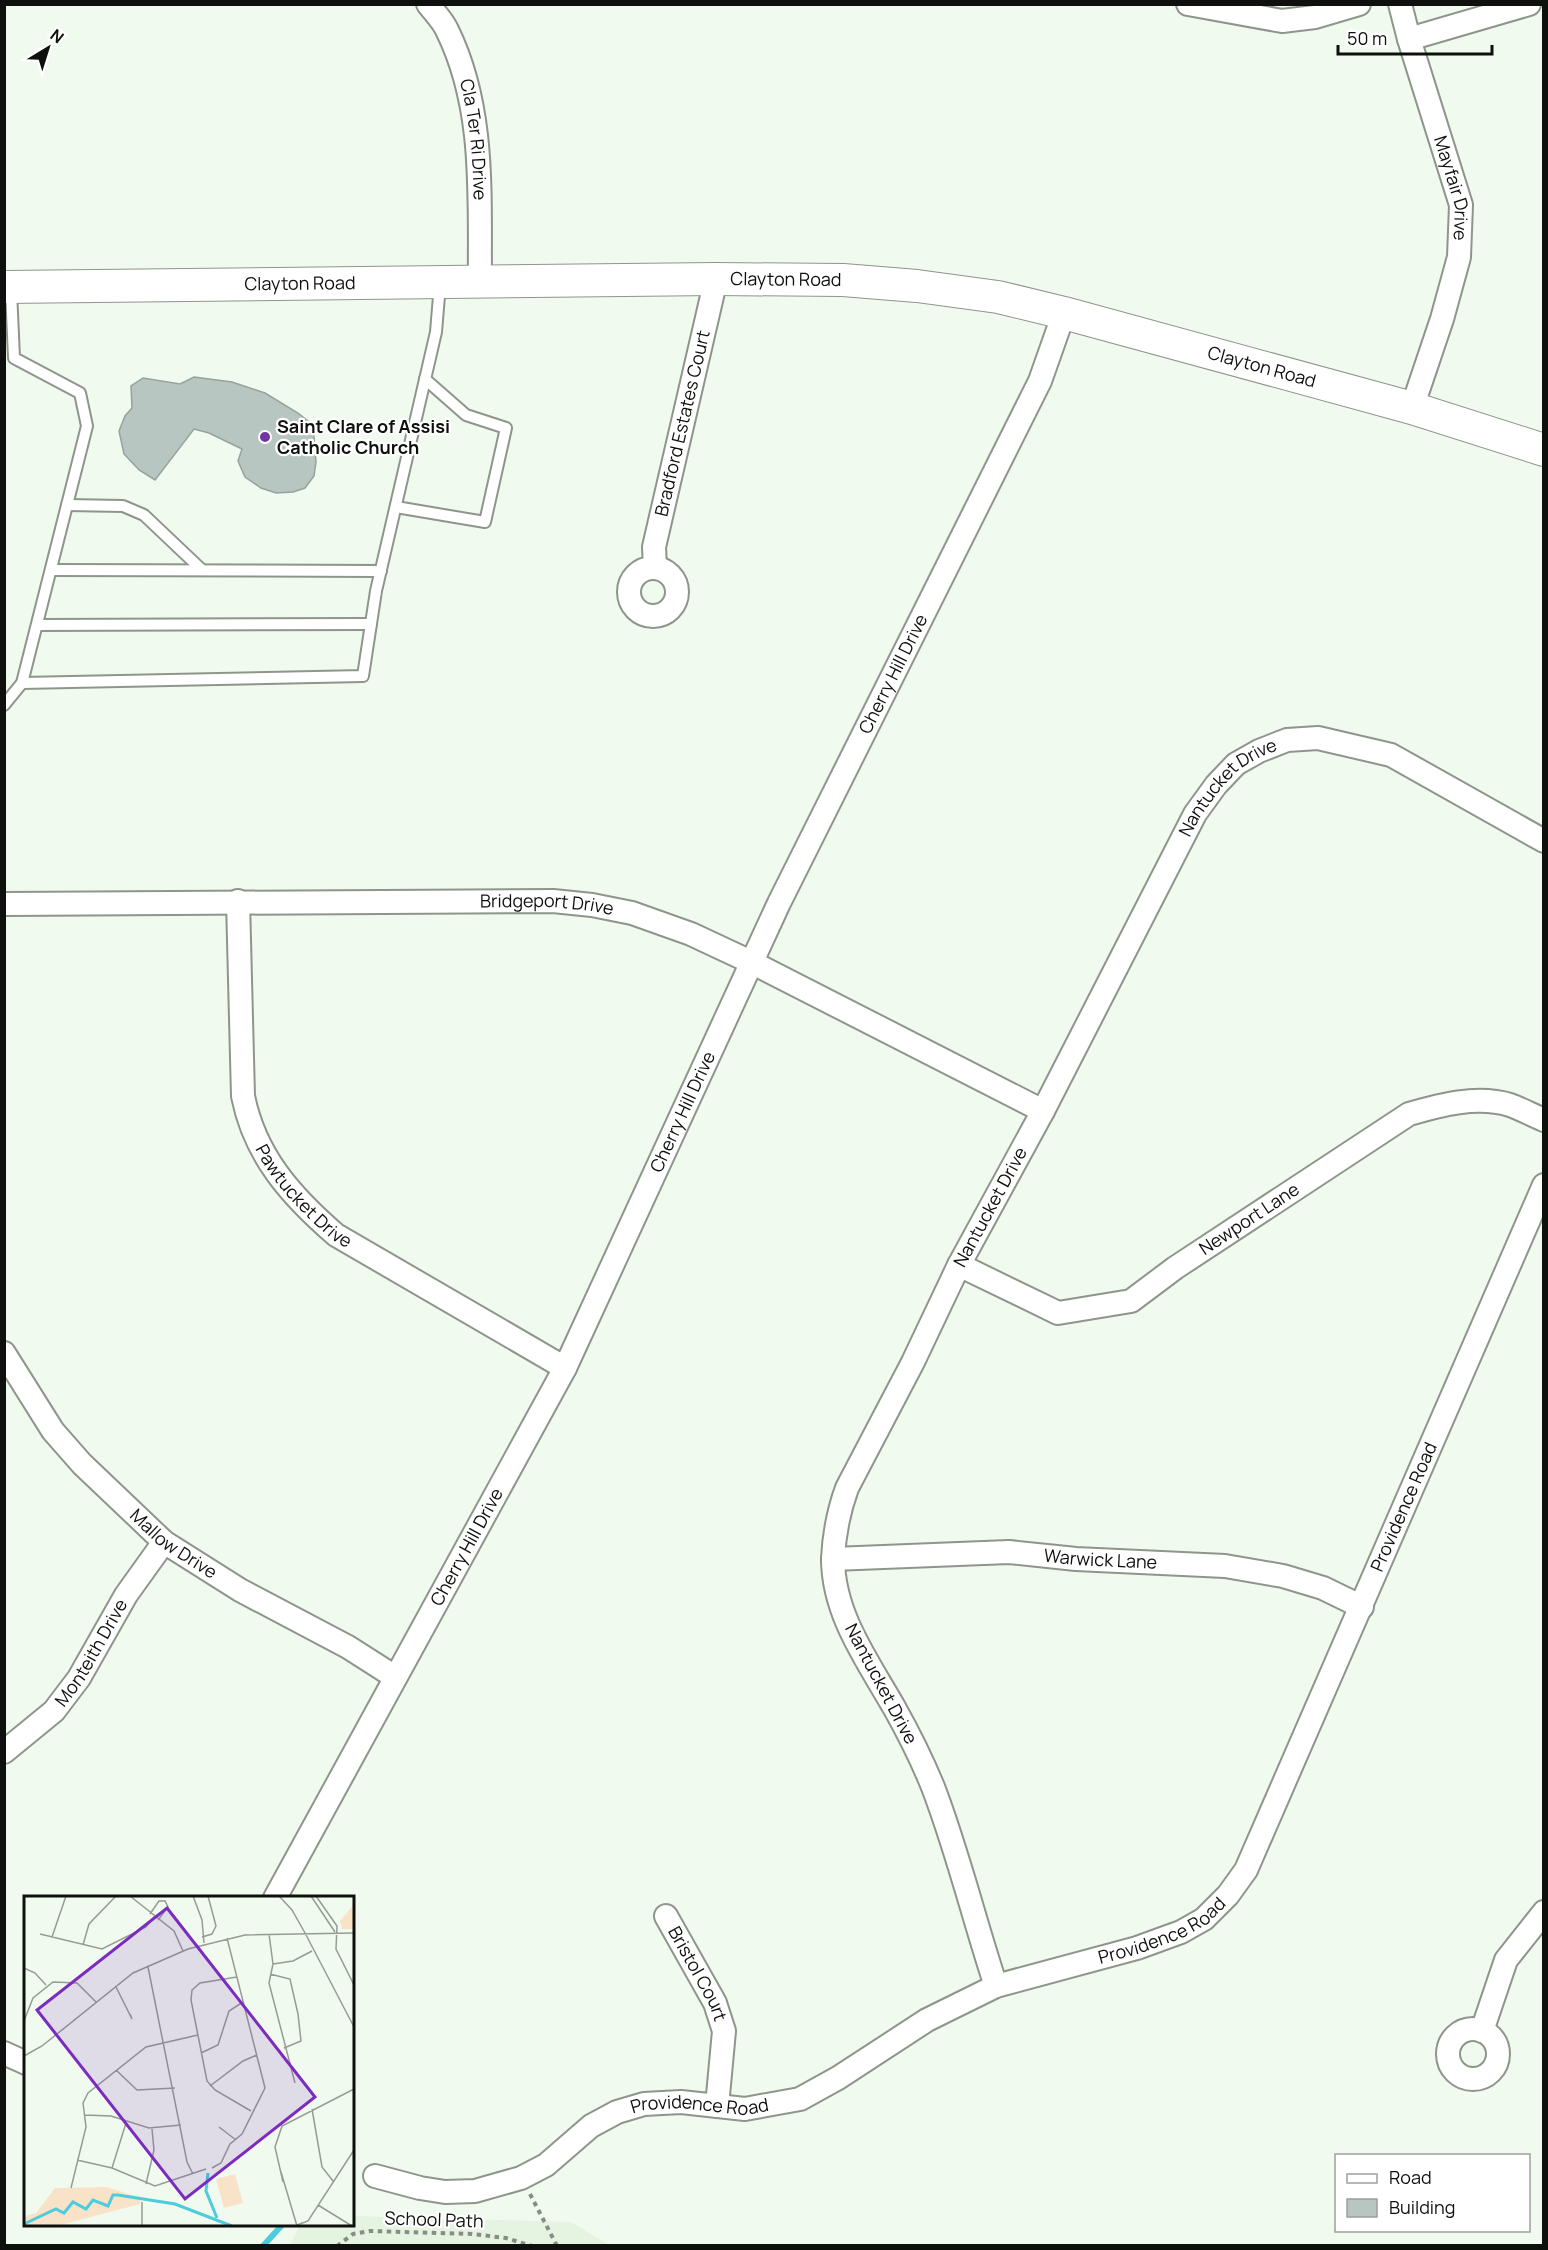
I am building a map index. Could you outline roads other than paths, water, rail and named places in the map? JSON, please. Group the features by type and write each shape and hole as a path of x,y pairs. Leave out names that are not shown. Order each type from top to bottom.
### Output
{"main road":[{"name":"Clayton Road","path":"8,287 716,279 843,280 917,286 998,297 1064,313 1412,408 1544,450"}],"street":[{"name":"Cla Ter Ri Drive","path":"429,4 447,29 461,65 475,114 480,282"},
{"path":"1188,4 1282,21 1315,17 1359,4"},
{"name":"Mayfair Drive","path":"1400,4 1408,39 1461,206 1459,257 1442,319 1412,408"},
{"path":"1408,39 1529,4"},
{"name":"Bradford Estates Court","path":"655,567 654,547 716,279"},
{"name":"Cherry Hill Drive","path":"276,1896 565,1368 779,903 1040,381 1064,313"},
{"name":"Nantucket Drive","path":"996,1986 933,1789 921,1760 845,1618 836,1587 833,1559 840,1508 847,1488 913,1362 959,1265 1043,1112 1195,814 1216,785 1236,764 1259,751 1287,740 1318,738 1391,755 1544,841"},
{"name":"Bridgeport Drive","path":"4,904 553,901 592,905 632,913 691,934 753,963 1043,1112"},
{"name":"Pawtucket Drive","path":"238,902 243,1096 248,1120 258,1145 274,1169 311,1213 336,1235 565,1368"},
{"name":"Newport Lane","path":"959,1265 1058,1313 1131,1301 1175,1268 1409,1114 1443,1104 1478,1101 1508,1104 1544,1120"},
{"name":"Providence Road","path":"375,2176 445,2192 475,2191 521,2178 546,2165 591,2126 617,2112 644,2104 681,2102 745,2109 800,2099 838,2078 927,2020 996,1986 1137,1948 1181,1932 1204,1919 1228,1895 1246,1870 1544,1185"},
{"name":"Mallow Drive","path":"4,1353 53,1431 82,1464 164,1542 240,1590 348,1647 395,1677"},
{"name":"Monteith Drive","path":"4,1752 54,1711 79,1678 126,1595 164,1542"},
{"name":"Warwick Lane","path":"833,1559 1009,1552 1076,1559 1225,1566 1283,1576 1323,1588 1362,1607"},
{"path":"1482,2031 1506,1960 1544,1911"},
{"name":"Bristol Court","path":"666,1916 715,2003 724,2031 717,2106"},
{"path":"4,2053 24,2062"}],"lane":[{"path":"22,683 363,676 376,591 436,332 440,283"},
{"path":"4,705 22,683 87,426 80,393 9,358 8,287"},
{"path":"396,507 485,522 506,428 466,415 425,379"},
{"path":"67,505 123,506 144,515 202,570"},
{"path":"51,570 381,571"},
{"path":"37,625 371,624"}],"waterway":[{"path":"263,2246 281,2226"}],"place":[{"name":"Saint Clare of Assisi Catholic Church","path":"265,437"}]}
